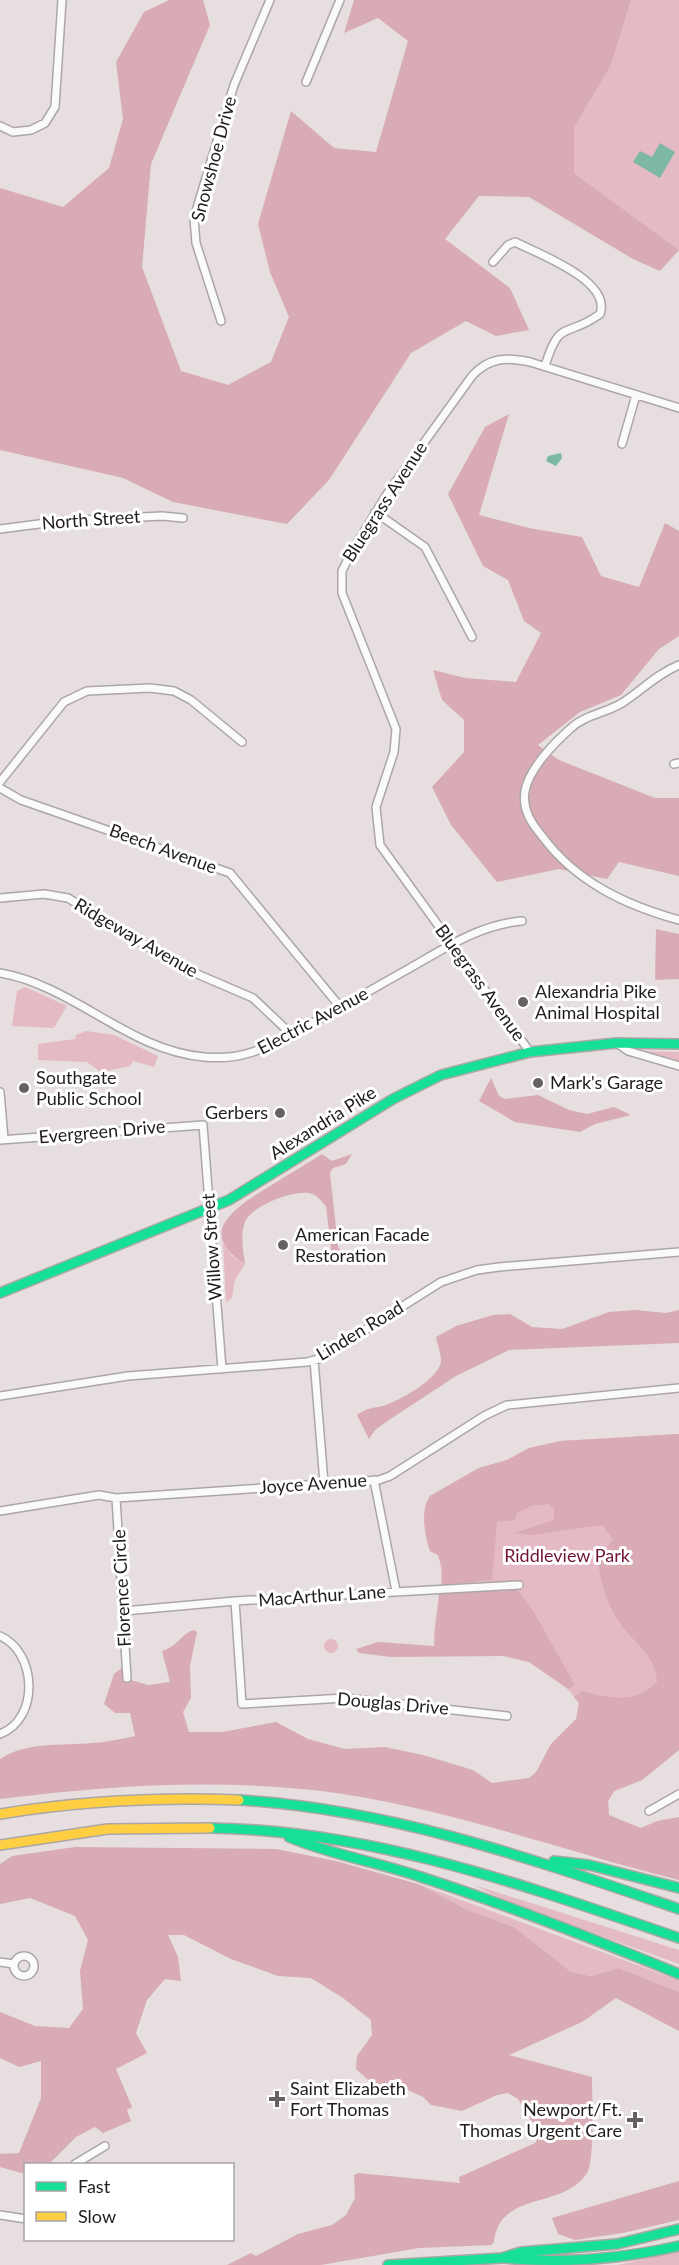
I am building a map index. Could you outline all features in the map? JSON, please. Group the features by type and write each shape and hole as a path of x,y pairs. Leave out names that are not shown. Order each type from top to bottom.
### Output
{"main road":[{"name":"Alexandria Pike","path":"0,1293 210,1208 261,1182 393,1099 441,1076 530,1052 616,1042 679,1044"},
{"path":"0,1814 50,1806 143,1800 215,1800 312,1806 388,1819 481,1842 679,1909"},
{"path":"0,1845 51,1835 196,1827 282,1834 380,1847 449,1863 505,1880 679,1938"},
{"path":"282,1834 308,1846 379,1864 466,1891 679,1973"},
{"path":"531,1859 590,1865 679,1888"},
{"path":"502,2261 520,2252 617,2244 679,2229"},
{"path":"388,2265 590,2261 639,2255 679,2246"}],"street":[{"path":"0,126 13,132 31,130 45,123 55,106 62,0"},
{"name":"Snowshoe Drive","path":"221,321 196,243 195,218 234,85 270,0"},
{"path":"306,82 340,0"},
{"path":"492,262 508,245 516,242 583,276 600,300 600,314 559,333 553,341 545,366"},
{"name":"Bluegrass Avenue","path":"530,1052 383,851 377,833 376,807 394,752 396,729 342,593 343,568 375,512 476,372 500,359 518,359 545,366 679,408"},
{"path":"621,444 636,395"},
{"path":"375,512 425,546 472,637"},
{"name":"North Street","path":"0,529 62,521 162,516 183,518"},
{"path":"679,665 651,679 621,704 570,728 535,770 526,788 524,802 533,826 554,853 582,878 605,892 679,920"},
{"path":"0,783 64,702 87,691 157,687 177,692 242,742"},
{"name":"Beech Avenue","path":"0,788 21,800 230,873 341,1008"},
{"name":"Ridgeway Avenue","path":"0,898 44,894 68,898 181,967 253,998 291,1034"},
{"name":"Electric Avenue","path":"0,973 50,987 132,1036 172,1051 206,1057 242,1056 258,1052 341,1008 451,944 491,926 522,921"},
{"path":"616,1042 628,1051 679,1066"},
{"path":"0,1092 2,1140"},
{"name":"Willow Street","path":"203,1125 222,1369"},
{"name":"Evergreen Drive","path":"2,1140 203,1125"},
{"name":"Linden Road","path":"0,1396 114,1377 286,1365 314,1360 441,1282 455,1276 499,1267 679,1252"},
{"path":"314,1360 324,1483"},
{"name":"Joyce Avenue","path":"0,1511 99,1495 117,1498 374,1480 390,1476 484,1416 507,1405 679,1388"},
{"path":"374,1480 396,1591"},
{"name":"Florence Circle","path":"117,1498 127,1678"},
{"name":"MacArthur Lane","path":"124,1611 235,1601 519,1585"},
{"name":"Douglas Drive","path":"235,1601 242,1704 352,1698 507,1716"},
{"path":"0,1636 21,1652 28,1687 23,1714 12,1727 0,1734"},
{"path":"649,1811 679,1794"},
{"path":"0,1962 14,1964"},
{"path":"77,2163 105,2146"},
{"path":"0,2215 24,2219"}],"green space":[{"path":"631,0 679,0 679,250 574,173 574,128 611,65"},
{"path":"25,987 67,1006 54,1028 12,1026 17,991"},
{"path":"86,1031 114,1035 158,1056 154,1067 133,1061 130,1066 101,1072 87,1062 38,1060 38,1044 75,1039 76,1035"},
{"path":"639,1051 679,1052 679,1063"},
{"path":"223,1244 232,1256 245,1264 235,1280 232,1298 226,1302"},
{"name":"Riddleview Park","path":"679,1434 679,1750 642,1780 614,1791 608,1801 609,1815 592,1718 566,1687 529,1662 504,1656 475,1656 434,1646 435,1623 441,1589 441,1566 438,1555 430,1551 428,1545 424,1523 425,1508 430,1496 479,1468 507,1460 529,1448 561,1441"},
{"path":"331,1639 336,1641 338,1646 336,1651 331,1653 326,1651 324,1646 326,1641"},
{"path":"418,1884 679,1980 679,1992 619,1968 591,1976 571,1972 514,1927 470,1911"},
{"path":"474,1885 679,1950 679,1964 510,1903"},
{"path":"679,2252 679,2265 617,2265"}],"shaded area":[{"path":"169,0 203,0 210,25 151,164 142,267 181,371 228,385 271,362 289,317 270,272 258,224 291,111 334,148 376,152 408,41 378,18 344,33 354,0 631,0 611,65 574,128 574,173 679,250 660,271 633,259 529,197 479,196 445,239 510,288 529,330 496,336 466,321 411,353 329,480 287,524 173,502 123,478 0,450 0,188 63,207 109,168 123,119 116,62 144,12"},
{"path":"660,143 675,152 660,178 633,162 640,151 652,157"},
{"path":"509,414 479,515 529,528 582,537 601,576 639,587 665,523 679,531 679,636 659,649 621,695 580,712 538,745 559,760 655,798 679,798 679,876 619,862 607,879 559,869 497,882 451,825 432,787 464,752 464,720 442,700 433,670 465,678 516,682 541,633 524,621 508,580 483,566 448,494 485,427"},
{"path":"561,453 562,458 556,466 546,461 548,456"},
{"path":"656,929 679,934 679,979 655,980"},
{"path":"491,1078 499,1096 505,1099 538,1095 569,1110 587,1114 614,1107 631,1115 595,1124 580,1132 515,1122 479,1101"},
{"path":"322,1154 332,1161 352,1154 346,1164 333,1168 330,1173 338,1247 347,1258 333,1265 326,1206 316,1196 305,1193 275,1200 249,1216 245,1222 242,1243 245,1264 230,1252 223,1241 222,1230 226,1220 258,1193"},
{"path":"635,1310 666,1313 679,1310 679,1343 509,1350 456,1376 375,1430 369,1439 357,1415 399,1399 427,1381 439,1367 441,1360 436,1337 456,1326 493,1315 510,1314 532,1327 562,1329 609,1312"},
{"path":"679,1434 679,1750 642,1780 614,1791 608,1801 609,1815 641,1828 657,1821 679,1817 679,1880 452,1817 360,1797 313,1790 234,1785 156,1786 0,1799 0,1759 11,1753 45,1745 98,1743 135,1736 130,1713 115,1713 104,1704 114,1674 123,1667 124,1681 131,1680 148,1685 170,1682 162,1651 194,1630 197,1632 190,1666 191,1698 183,1712 189,1732 222,1732 276,1722 308,1739 345,1749 385,1747 423,1755 473,1770 492,1783 529,1778 536,1772 551,1744 576,1719 579,1703 574,1697 582,1691 602,1696 631,1697 649,1689 657,1682 652,1663 612,1611 604,1590 598,1560 613,1539 602,1525 531,1535 514,1533 554,1520 554,1508 549,1504 531,1506 517,1513 515,1520 497,1522 492,1580 442,1585 442,1566 438,1555 430,1551 426,1538 424,1516 427,1502 430,1496 479,1468 507,1460 529,1448 561,1441"},
{"path":"517,1589 532,1609 575,1685 568,1689 529,1662 504,1656 391,1657 359,1653 356,1649 378,1642 434,1646 439,1592"},
{"path":"75,1847 276,1849 336,1861 418,1884 470,1911 514,1927 571,1972 591,1976 619,1968 679,1992 679,2031 616,1998 582,2022 509,2055 592,2077 593,2127 590,2166 577,2184 563,2192 507,2214 498,2226 491,2245 419,2248 321,2265 227,2265 251,2253 256,2256 298,2234 332,2225 346,2215 355,2198 354,2175 358,2173 460,2183 459,2177 535,2143 540,2135 518,2099 508,2093 497,2095 462,2111 431,2105 423,2097 408,2090 375,2086 356,2069 357,2056 372,2035 371,2020 343,1998 311,1978 278,1976 231,1959 184,1935 168,1935 178,1957 181,1981 165,1979 147,2000 136,2033 147,2053 116,2069 132,2107 127,2110 131,2121 103,2133 95,2127 76,2137 50,2163 24,2163 24,2174 0,2167 0,2154 19,2153 41,2098 41,2061 19,2067 0,2058 0,2012 35,2026 69,2028 83,2009 80,1971 88,1940 75,1916 30,1898 0,1904 0,1864 12,1856"},
{"path":"679,2181 679,2220 623,2233 575,2240 558,2234 552,2218"}],"traffic: fast":[{"path":"0,1293 229,1200 393,1099 441,1075 530,1052 616,1043 679,1044"},
{"path":"239,1800 296,1805 407,1826 517,1855 679,1909"},
{"path":"210,1828 271,1831 390,1850 506,1881 679,1938"},
{"path":"289,1837 486,1899 679,1974"},
{"path":"554,1861 589,1865 679,1888"},
{"path":"388,2265 502,2258 521,2252 617,2244 679,2229"},
{"path":"504,2258 592,2259 679,2246"}],"traffic: slow":[{"path":"0,1814 119,1801 239,1800"},
{"path":"0,1845 108,1829 210,1828"}],"place":[{"name":"Alexandria Pike Animal Hospital","path":"523,1002"},
{"name":"Mark's Garage","path":"538,1083"},
{"name":"Southgate Public School","path":"24,1088"},
{"name":"Gerbers","path":"280,1113"},
{"name":"American Facade Restoration","path":"283,1245"},
{"name":"Saint Elizabeth Fort Thomas","path":"277,2099"},
{"name":"Newport/Ft. Thomas Urgent Care","path":"635,2120"}]}
